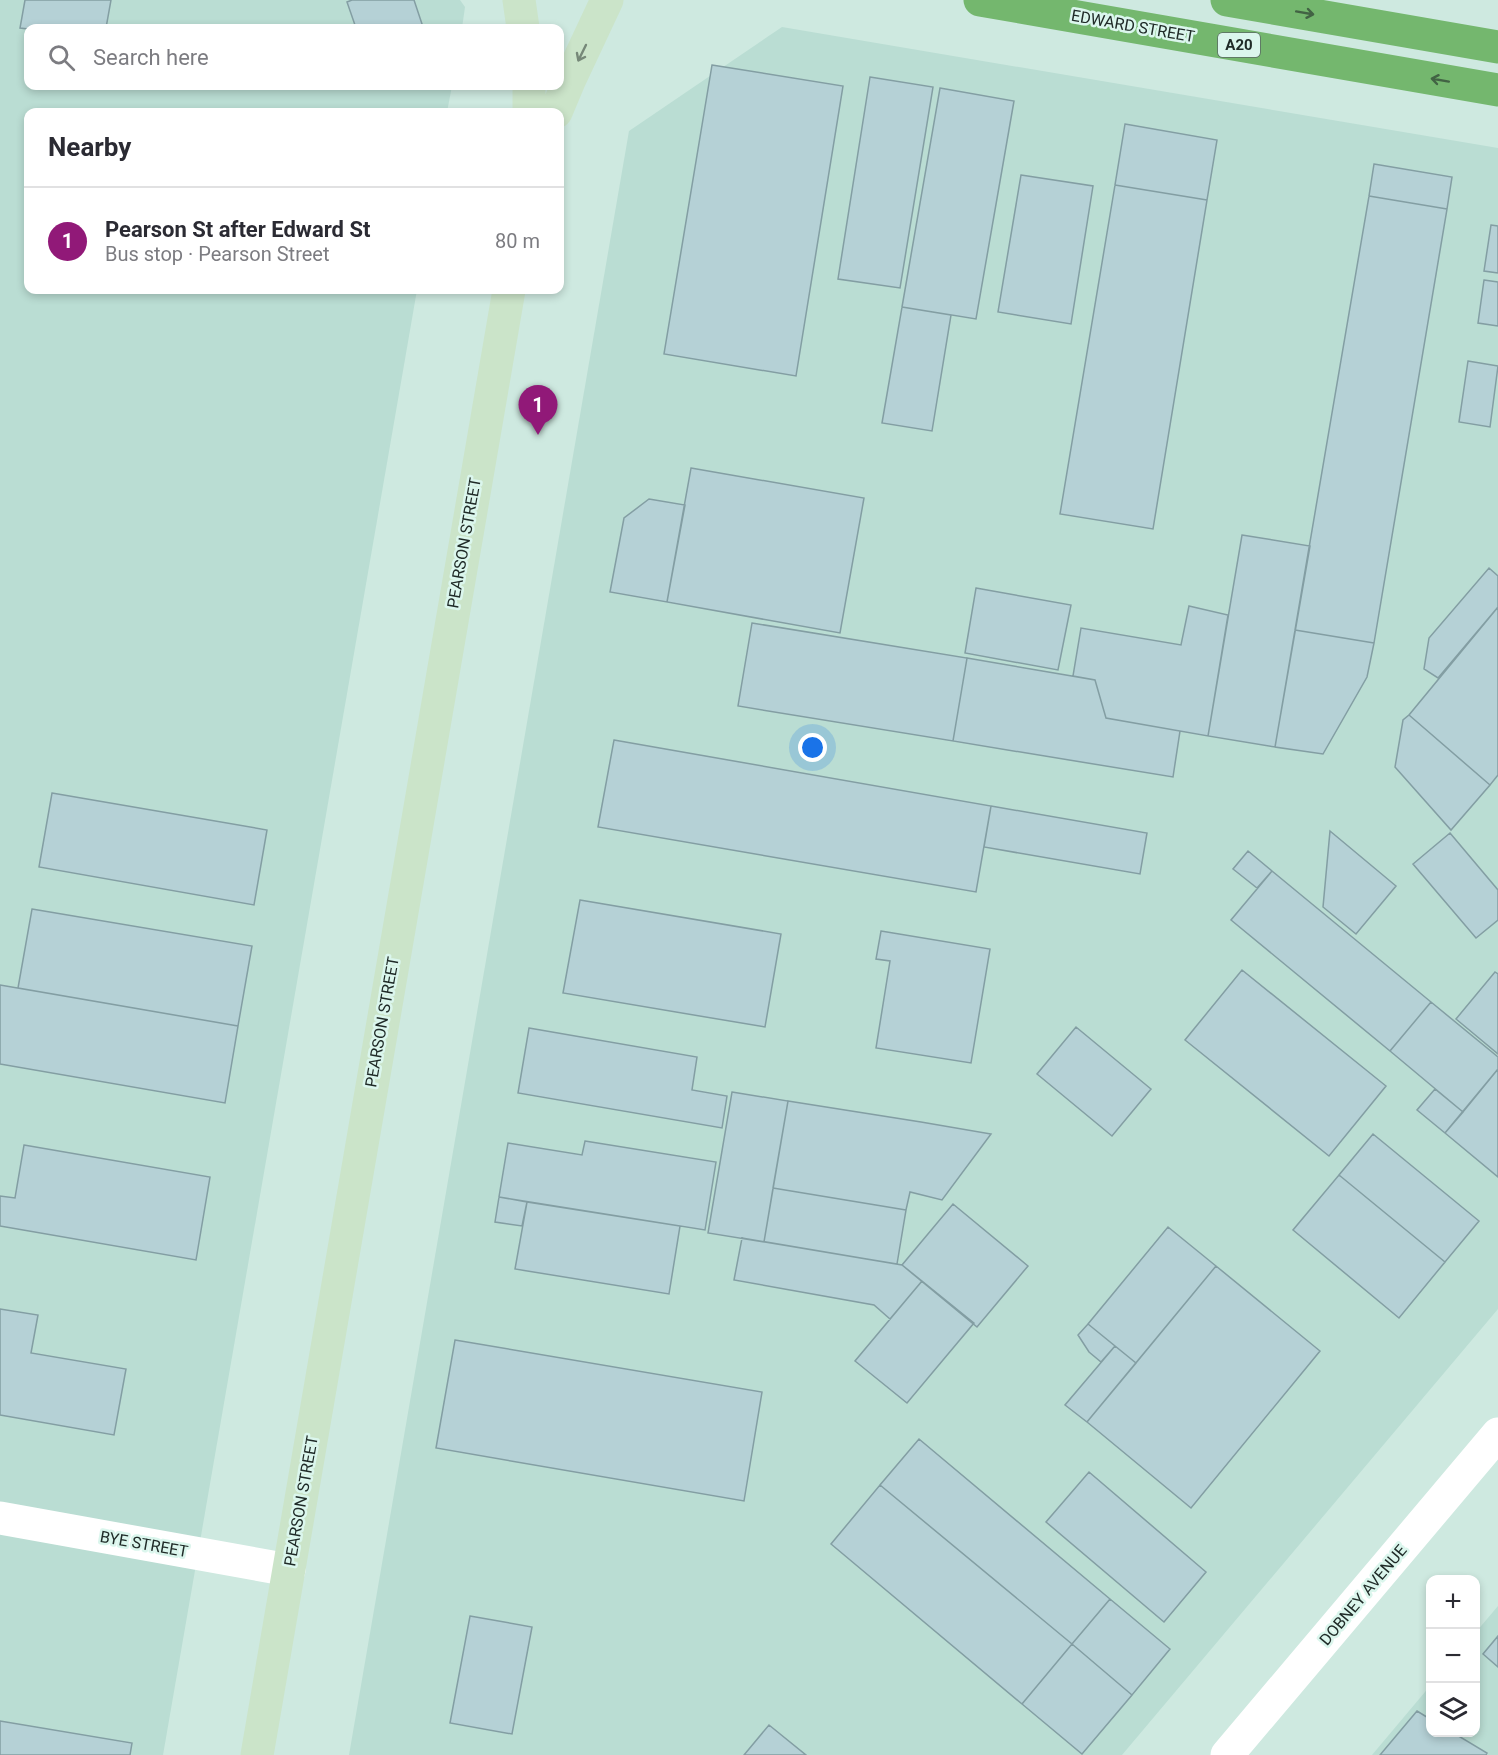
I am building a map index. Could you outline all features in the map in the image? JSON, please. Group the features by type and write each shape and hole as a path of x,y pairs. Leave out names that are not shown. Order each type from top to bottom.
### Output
{"highway":[{"name":"EDWARD STREET","path":"980,0 1498,90"},
{"path":"1227,0 1498,47"}],"main road":[{"path":"519,0 522,24"},
{"path":"558,108 607,0"},
{"path":"529,90 529,108"},
{"name":"PEARSON STREET","path":"257,1755 508,294"}],"street":[{"name":"DOBNEY AVENUE","path":"1227,1755 1498,1434"},
{"name":"BYE STREET","path":"0,1518 289,1570"}],"shaded area":[{"path":"0,0 460,0 465,7 463,24 24,24 24,90 451,90 448,108 24,108 24,294 416,294 163,1755 0,1755"},
{"path":"782,27 1498,148 1498,1309 1122,1755 349,1755 629,131"},
{"path":"1498,1606 1498,1755 1372,1755 1426,1691 1426,1737 1480,1737 1480,1627"}],"building":[{"path":"25,0 111,0 107,24 24,24 24,28 20,28"},
{"path":"352,0 414,0 422,24 355,24 347,2"},
{"path":"712,65 843,86 796,376 664,354"},
{"path":"870,77 933,87 900,288 838,279"},
{"path":"940,88 1014,101 976,319 902,307"},
{"path":"1125,124 1217,140 1207,200 1115,185"},
{"path":"1374,164 1452,177 1447,209 1369,196"},
{"path":"1021,175 1093,186 1071,324 998,312"},
{"path":"1115,185 1207,200 1153,529 1060,514"},
{"path":"1369,196 1447,209 1374,643 1295,630"},
{"path":"1491,225 1498,226 1498,273 1484,271"},
{"path":"1484,280 1498,282 1498,326 1478,323"},
{"path":"902,307 951,315 932,431 882,423"},
{"path":"1468,361 1498,366 1490,427 1459,422"},
{"path":"691,468 864,498 840,633 667,602"},
{"path":"649,499 685,505 667,602 610,592 624,518"},
{"path":"1242,535 1310,546 1275,747 1208,736"},
{"path":"1489,568 1498,576 1498,607 1438,678 1424,669 1429,638"},
{"path":"976,588 1071,605 1058,670 965,653"},
{"path":"1189,606 1228,615 1208,736 1106,718 1095,680 1073,676 1081,628 1181,645"},
{"path":"1498,607 1498,775 1490,785 1409,715"},
{"path":"752,623 967,658 953,741 738,706"},
{"path":"1295,630 1374,643 1367,677 1323,754 1275,747"},
{"path":"967,658 1095,680 1106,718 1180,731 1173,777 953,741"},
{"path":"1409,715 1490,785 1451,830 1395,767 1403,720"},
{"path":"614,740 991,806 976,892 598,827"},
{"path":"52,793 267,830 254,905 39,867"},
{"path":"991,806 1147,833 1140,874 984,847"},
{"path":"1330,831 1396,886 1356,934 1323,907"},
{"path":"1450,833 1498,890 1498,920 1476,938 1413,864"},
{"path":"1248,851 1272,871 1257,888 1233,869"},
{"path":"1272,871 1431,1002 1390,1051 1231,920"},
{"path":"580,900 781,934 765,1027 563,993"},
{"path":"32,909 252,946 238,1026 18,988"},
{"path":"881,931 990,949 971,1063 876,1048 890,961 876,959"},
{"path":"1242,970 1386,1086 1329,1156 1185,1040"},
{"path":"1495,972 1498,974 1498,1054 1456,1019"},
{"path":"0,985 238,1026 225,1103 0,1064"},
{"path":"1431,1002 1498,1057 1498,1069 1463,1112 1390,1051"},
{"path":"1076,1027 1151,1089 1112,1136 1037,1074"},
{"path":"529,1028 697,1057 692,1090 727,1096 722,1128 518,1093"},
{"path":"1498,1069 1498,1177 1445,1133"},
{"path":"1435,1089 1463,1112 1445,1133 1417,1110"},
{"path":"732,1092 788,1101 764,1242 708,1233"},
{"path":"788,1101 991,1134 942,1200 910,1192 906,1210 773,1188"},
{"path":"1373,1134 1479,1221 1445,1262 1339,1175"},
{"path":"585,1141 716,1162 705,1230 499,1197 508,1143 582,1155"},
{"path":"24,1145 210,1177 196,1260 0,1226 0,1196 15,1198"},
{"path":"1339,1175 1445,1262 1399,1318 1293,1230"},
{"path":"773,1188 906,1210 897,1264 764,1242"},
{"path":"499,1197 527,1202 522,1226 495,1222"},
{"path":"527,1202 680,1226 669,1294 515,1269"},
{"path":"953,1204 1028,1266 977,1327 902,1265"},
{"path":"1168,1227 1216,1266 1136,1363 1088,1324"},
{"path":"742,1238 902,1265 922,1281 890,1319 874,1305 734,1280"},
{"path":"1216,1266 1320,1351 1191,1508 1087,1422"},
{"path":"922,1281 974,1323 907,1403 855,1361"},
{"path":"0,1309 38,1315 31,1353 126,1369 114,1435 0,1415"},
{"path":"1088,1324 1115,1346 1101,1362 1089,1352 1078,1335"},
{"path":"455,1340 762,1392 744,1501 436,1448"},
{"path":"1115,1346 1136,1363 1087,1422 1065,1405"},
{"path":"919,1439 1110,1599 1072,1644 880,1485"},
{"path":"1089,1472 1206,1572 1164,1622 1046,1522"},
{"path":"880,1485 1072,1644 1022,1704 831,1544"},
{"path":"1110,1599 1170,1649 1132,1695 1072,1644"},
{"path":"470,1616 532,1627 512,1734 450,1723"},
{"path":"1498,1636 1498,1667 1483,1654"},
{"path":"1072,1644 1132,1695 1082,1754 1022,1704"},
{"path":"1417,1711 1426,1717 1426,1737 1460,1737 1487,1753 1486,1755 1380,1755"},
{"path":"0,1721 132,1743 130,1755 0,1755"},
{"path":"769,1725 806,1755 744,1755"}],"place":[{"name":"Pearson St after Edward St","path":"538,435"}]}
